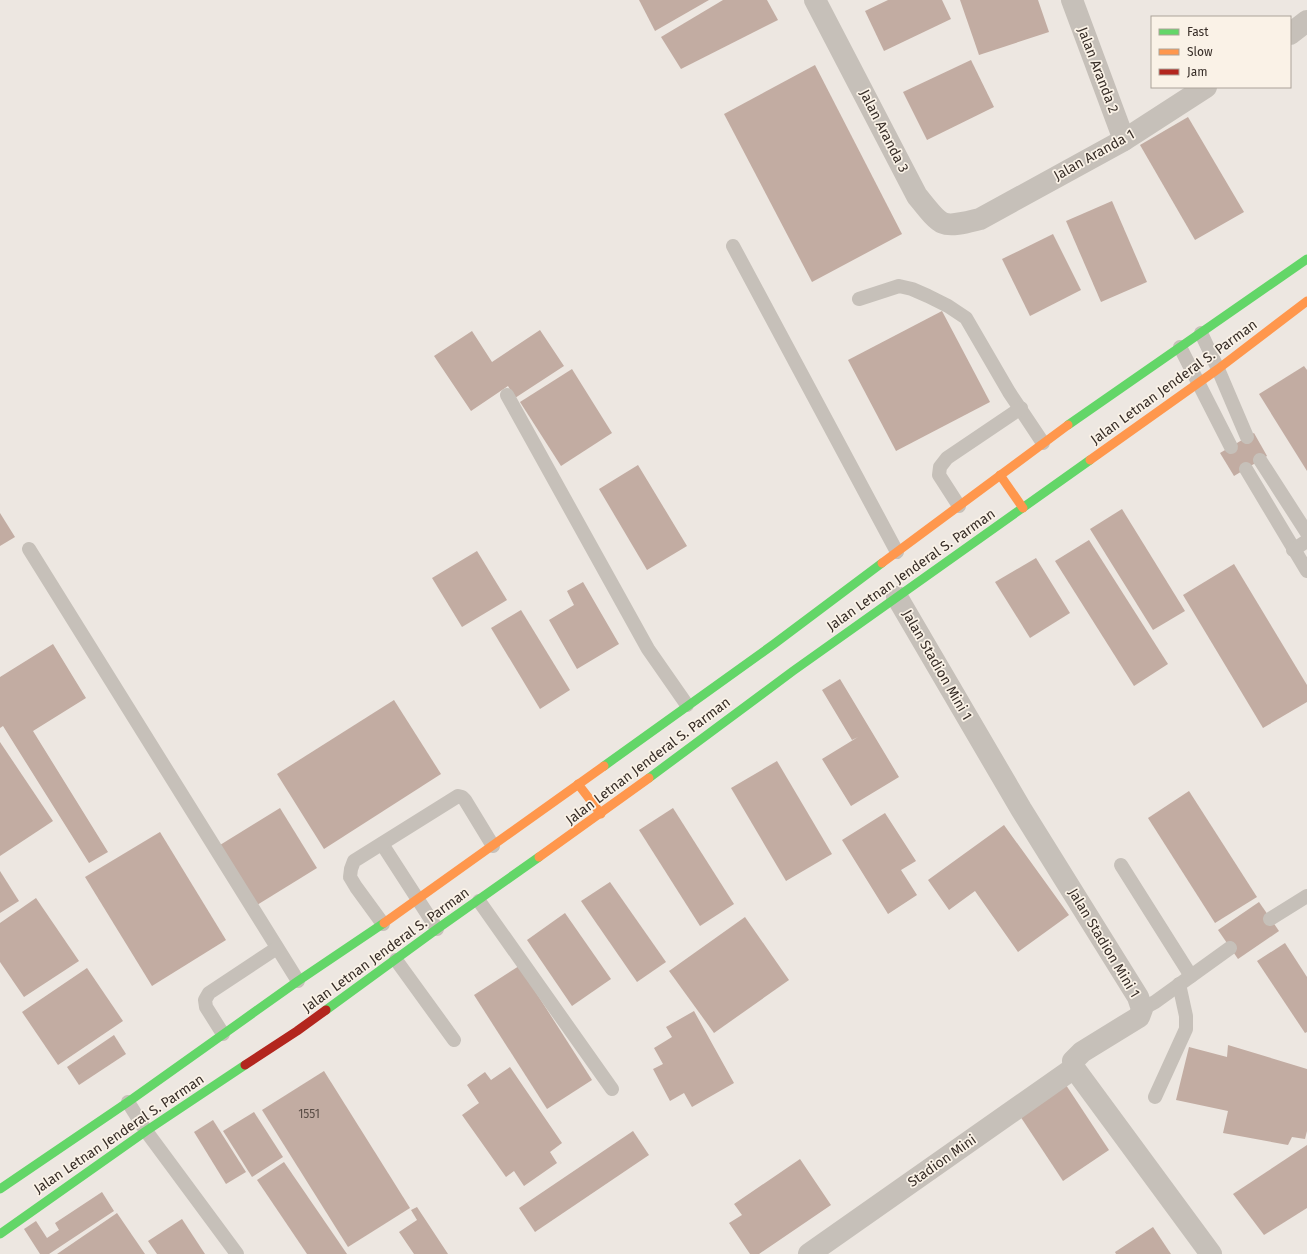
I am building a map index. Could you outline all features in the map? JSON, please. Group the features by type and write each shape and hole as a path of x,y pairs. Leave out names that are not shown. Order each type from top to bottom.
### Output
{"street":[{"name":"Jalan Aranda 3","path":"815,0 917,196 929,211 943,223 961,224 980,219"},
{"name":"Jalan Aranda 2","path":"1072,0 1124,140"},
{"path":"1291,33 1307,21"},
{"name":"Jalan Aranda 1","path":"980,219 1124,140 1204,88"},
{"name":"Jalan Letnan Jenderal S. Parman","path":"0,1189 128,1102 298,981 384,924 687,705 776,647 897,552 1043,443 1307,259"},
{"name":"Jalan Letnan Jenderal S. Parman","path":"0,1234 146,1131 297,1031 437,929 601,814 791,668 897,597 1023,508 1218,369 1307,301"},
{"path":"1000,475 1023,508"},
{"name":"Jalan Stadion Mini 1","path":"897,597 1021,809 1138,997 1142,1009 1139,1017 1076,1057 1073,1061 1074,1068"},
{"path":"578,784 601,814"},
{"path":"1074,1068 1211,1254"},
{"name":"Stadion Mini","path":"809,1254 1074,1068"}],"lane":[{"path":"733,246 897,552"},
{"path":"859,299 900,286 912,289 928,296 948,306 966,318 1009,392 1043,443"},
{"path":"1201,333 1247,437"},
{"path":"1180,347 1231,447"},
{"path":"507,395 648,649 687,705"},
{"path":"959,506 939,475 940,467 947,458 1020,408"},
{"path":"1260,460 1307,533"},
{"path":"1246,469 1293,550 1307,571"},
{"path":"1293,550 1307,541"},
{"path":"29,549 298,981"},
{"path":"384,924 350,877 350,869 354,861 458,796 465,800 493,846"},
{"path":"382,844 437,929"},
{"path":"1121,865 1191,976"},
{"path":"1270,919 1307,896"},
{"path":"479,900 612,1089"},
{"path":"223,1034 206,1007 205,1000 209,993 277,948"},
{"path":"1142,1009 1230,948"},
{"path":"396,960 454,1040"},
{"path":"1155,1097 1186,1029 1186,1016 1179,984"},
{"path":"128,1102 146,1131 237,1254"}],"building":[{"path":"639,0 709,0 655,31"},
{"path":"723,0 767,0 778,20 681,69 661,37"},
{"path":"888,0 942,0 951,19 884,51 865,11"},
{"path":"960,0 1038,0 1049,32 979,55"},
{"path":"971,60 994,107 927,140 903,92"},
{"path":"815,65 902,234 812,282 724,114"},
{"path":"1188,117 1244,212 1195,240 1140,145"},
{"path":"1112,201 1147,282 1101,302 1066,221"},
{"path":"1053,234 1081,290 1030,316 1002,259"},
{"path":"942,311 990,402 896,451 848,360"},
{"path":"540,330 564,366 515,398 508,386 471,411 434,356 472,331 492,362"},
{"path":"1304,366 1307,370 1307,471 1259,394"},
{"path":"572,369 612,433 561,466 520,402"},
{"path":"1254,433 1267,456 1234,476 1220,453"},
{"path":"638,465 687,546 647,570 599,489"},
{"path":"1122,509 1185,611 1153,630 1090,529"},
{"path":"0,513 15,537 0,546"},
{"path":"1089,540 1168,664 1134,686 1055,561"},
{"path":"477,551 507,600 462,627 432,578"},
{"path":"1036,558 1070,613 1030,638 995,582"},
{"path":"1234,564 1307,685 1307,702 1263,728 1183,595"},
{"path":"583,582 619,644 577,669 549,620 574,605 567,591"},
{"path":"521,610 570,690 540,709 491,628"},
{"path":"53,644 86,698 33,731 108,852 89,863 3,726 0,728 0,677"},
{"path":"840,679 899,777 851,806 822,759 858,737 852,740 822,690"},
{"path":"394,700 441,774 324,849 277,774"},
{"path":"0,742 53,821 0,856"},
{"path":"777,761 832,854 786,881 731,788"},
{"path":"1189,791 1257,897 1215,923 1148,818"},
{"path":"280,808 317,868 257,905 220,845"},
{"path":"673,808 734,904 700,926 639,830"},
{"path":"885,813 916,861 901,870 917,895 888,914 842,840"},
{"path":"1004,825 1069,915 1018,952 975,891 949,910 928,880"},
{"path":"160,832 226,940 152,986 85,877"},
{"path":"0,871 19,901 0,913"},
{"path":"610,882 666,962 637,982 581,901"},
{"path":"36,898 79,961 24,997 0,962 0,923"},
{"path":"1259,902 1279,931 1238,959 1218,930"},
{"path":"565,913 611,979 572,1006 527,940"},
{"path":"745,917 789,980 714,1033 669,971"},
{"path":"1285,943 1307,977 1307,1032 1305,1033 1257,961"},
{"path":"519,966 592,1080 547,1109 474,995"},
{"path":"87,968 123,1021 58,1065 22,1012"},
{"path":"694,1011 734,1083 692,1107 684,1093 670,1101 653,1069 663,1064 654,1048 672,1037 666,1027"},
{"path":"114,1035 126,1054 79,1085 67,1067"},
{"path":"1228,1045 1307,1069 1307,1131 1305,1139 1292,1137 1288,1145 1223,1133 1228,1111 1176,1100 1189,1047 1227,1057"},
{"path":"510,1067 562,1143 550,1152 557,1163 524,1186 514,1171 506,1177 462,1115 479,1103 467,1085 485,1072 491,1080"},
{"path":"324,1071 410,1208 348,1247 262,1110"},
{"path":"1066,1085 1109,1150 1063,1181 1020,1116"},
{"path":"254,1112 283,1157 252,1177 223,1131"},
{"path":"213,1120 246,1172 226,1184 194,1132"},
{"path":"633,1131 649,1155 535,1232 519,1208"},
{"path":"1307,1145 1307,1208 1264,1235 1233,1194"},
{"path":"800,1159 831,1205 759,1254 750,1254 729,1223 742,1215 734,1204"},
{"path":"284,1162 347,1254 307,1254 257,1180"},
{"path":"102,1192 114,1211 49,1254 40,1254 24,1229 36,1221 47,1238 59,1230 55,1223"},
{"path":"417,1207 448,1254 414,1254 399,1232 417,1220 411,1210"},
{"path":"117,1213 145,1254 57,1254"},
{"path":"182,1219 205,1254 157,1254 148,1241"},
{"path":"1153,1227 1171,1254 1116,1254 1115,1252"}],"traffic: fast":[{"path":"1068,425 1307,259"},
{"path":"649,778 793,671 1090,460"},
{"path":"604,766 774,644 882,563"},
{"path":"326,1010 539,857"},
{"path":"0,1189 128,1102 298,981 384,923"},
{"path":"0,1234 146,1131 245,1065"}],"traffic: slow":[{"path":"1090,460 1218,369 1307,301"},
{"path":"882,563 1068,425"},
{"path":"1000,475 1023,508"},
{"path":"384,923 604,766"},
{"path":"539,857 649,778"},
{"path":"578,784 601,814"}],"traffic: jam":[{"path":"245,1065 326,1010"}]}
